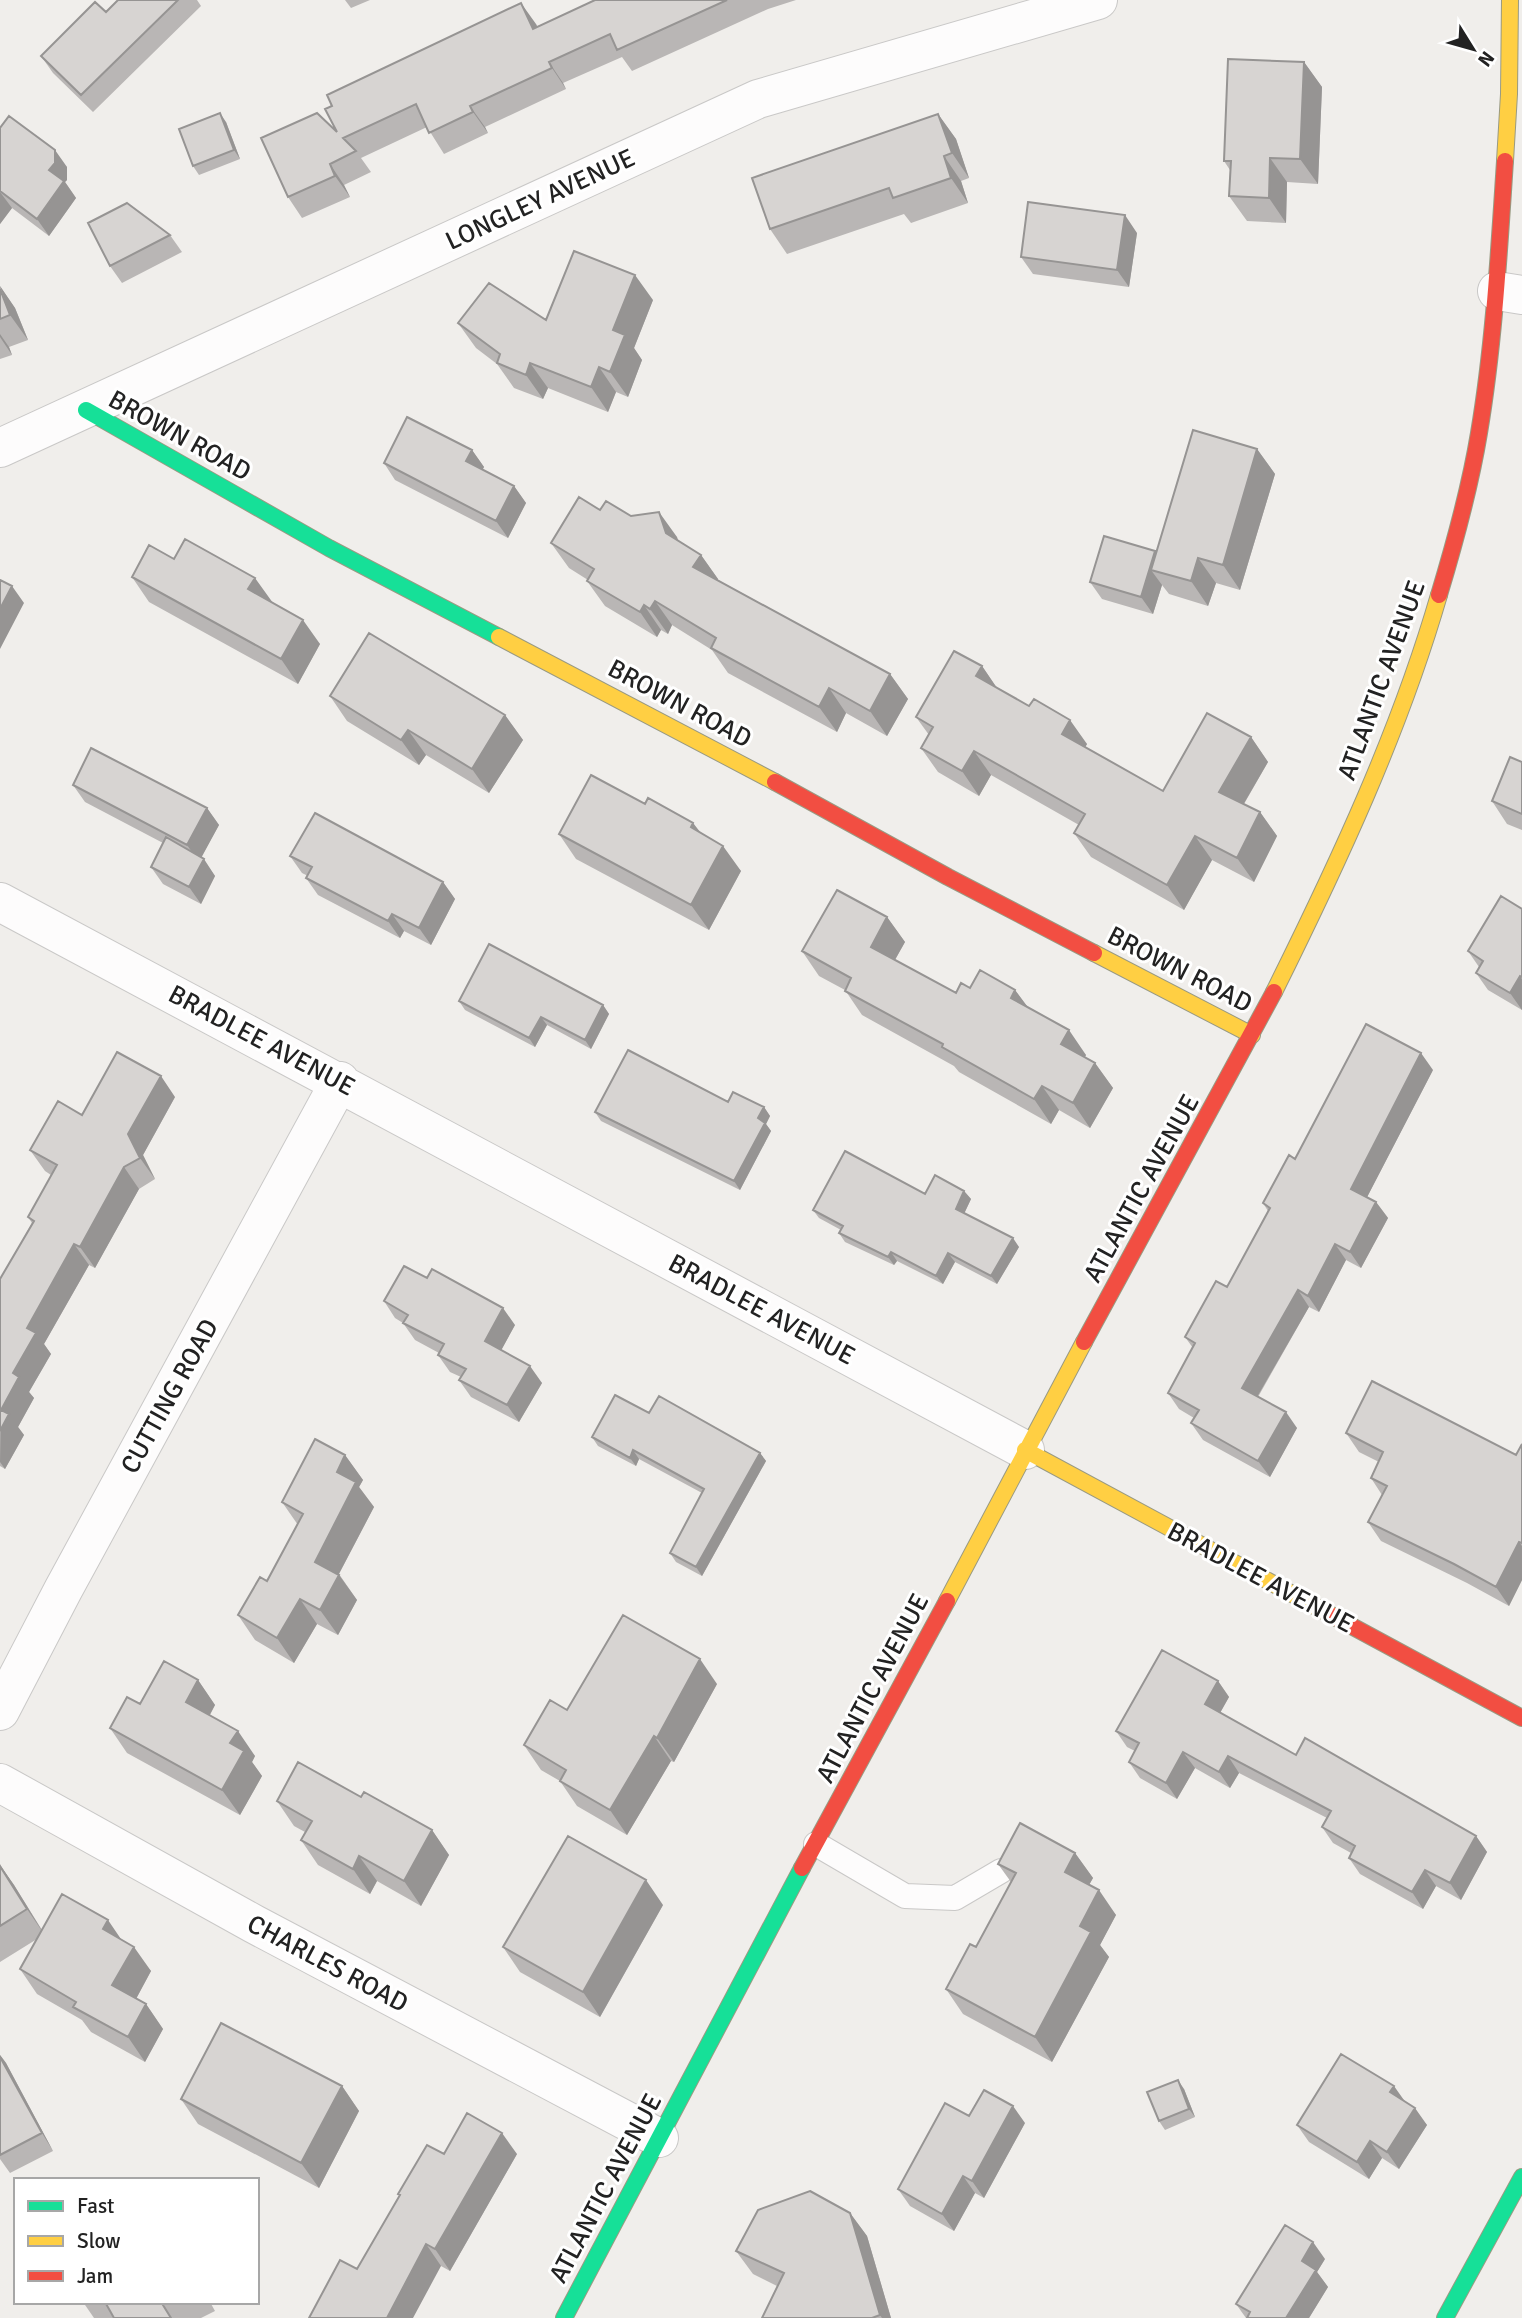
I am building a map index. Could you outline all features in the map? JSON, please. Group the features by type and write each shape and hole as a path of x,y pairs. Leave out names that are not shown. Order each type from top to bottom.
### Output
{"main road":[{"name":"ATLANTIC AVENUE","path":"564,2318 913,1667 1026,1450 1252,1035 1329,880 1395,727 1420,660 1459,523 1510,293 1510,0"},
{"name":"BROWN ROAD","path":"86,410 329,548 1252,1035"},
{"name":"BRADLEE AVENUE","path":"1026,1450 1522,1718"},
{"path":"1445,2318 1518,2194"}],"street":[{"name":"LONGLEY AVENUE","path":"0,448 758,99 1098,0"},
{"name":"BRADLEE AVENUE","path":"0,902 1026,1450"},
{"name":"CUTTING ROAD","path":"0,1711 63,1590 340,1082"},
{"name":"CHARLES ROAD","path":"0,1783 254,1924 659,2138"}],"lane":[{"path":"816,1844 905,1896 955,1898 1001,1871"}],"building":[{"path":"118,0 178,0 81,95 41,56 95,2 106,12"},
{"path":"595,0 727,0 617,50 610,34 549,62 552,68 470,106 473,112 429,133 416,104 343,138 356,151 330,164 335,176 288,197 261,138 317,113 337,132 325,109 332,106 327,95 521,3 533,29"},
{"path":"1228,59 1304,62 1300,159 1270,158 1269,198 1229,196 1231,161 1224,161"},
{"path":"220,113 234,150 193,166 179,129"},
{"path":"938,114 952,153 944,156 951,178 893,198 889,188 770,229 752,178"},
{"path":"9,116 55,150 55,163 49,170 64,181 37,219 0,191 0,128"},
{"path":"1028,202 1125,215 1117,270 1021,257"},
{"path":"127,203 170,235 110,266 88,223"},
{"path":"574,251 635,275 613,330 625,335 610,372 599,367 591,387 530,363 526,375 497,363 500,354 458,323 489,283 546,320"},
{"path":"0,289 10,315 0,319"},
{"path":"407,417 472,450 466,461 514,486 496,521 384,463"},
{"path":"1193,430 1257,449 1223,565 1198,558 1191,581 1151,570"},
{"path":"579,497 600,510 606,501 631,516 659,512 666,533 701,555 693,567 890,674 870,711 829,688 819,707 711,648 716,638 655,601 650,609 644,605 640,612 587,581 594,569 551,543"},
{"path":"1104,536 1155,551 1141,597 1090,582"},
{"path":"185,539 255,578 248,589 303,620 281,659 132,577 149,545 174,559"},
{"path":"0,580 12,586 0,609"},
{"path":"369,633 505,715 472,769 408,730 401,740 330,696"},
{"path":"954,651 982,666 976,676 1029,706 1034,699 1070,720 1062,734 1163,791 1207,713 1251,737 1219,792 1260,812 1237,858 1195,836 1167,885 1074,833 1085,814 974,751 962,771 921,748 933,727 916,717"},
{"path":"91,748 207,808 187,845 73,785"},
{"path":"1510,757 1522,762 1522,814 1492,801"},
{"path":"591,775 645,804 648,798 693,823 691,827 723,846 691,905 559,834"},
{"path":"315,813 443,882 419,928 392,914 388,921 306,878 312,867 290,856"},
{"path":"166,837 204,859 189,887 151,867"},
{"path":"837,890 887,917 871,947 956,993 961,983 970,988 980,970 1015,990 1011,998 1069,1030 1061,1044 1095,1063 1073,1103 1042,1086 1034,1099 942,1047 943,1044 845,991 851,978 802,951"},
{"path":"1501,896 1522,909 1522,977 1520,976 1510,993 1476,973 1483,961 1468,951"},
{"path":"489,944 603,1005 585,1040 541,1017 529,1038 459,1001"},
{"path":"1366,1024 1421,1053 1351,1189 1376,1202 1350,1252 1335,1244 1308,1296 1298,1290 1242,1388 1286,1412 1258,1461 1191,1423 1199,1410 1168,1393 1195,1343 1185,1337 1216,1281 1227,1287 1270,1208 1263,1203 1289,1155 1295,1159"},
{"path":"628,1050 728,1102 733,1092 764,1107 758,1118 765,1123 734,1181 595,1112"},
{"path":"117,1052 161,1076 128,1134 140,1158 124,1167 80,1247 74,1244 27,1328 36,1333 13,1373 19,1377 1,1410 9,1414 0,1431 0,1279 34,1221 28,1217 57,1165 30,1150 58,1101 82,1115"},
{"path":"845,1151 925,1194 935,1175 964,1191 956,1209 1013,1238 991,1276 948,1253 936,1276 891,1252 888,1257 839,1233 843,1226 813,1210"},
{"path":"404,1266 427,1278 432,1269 503,1308 485,1341 530,1366 507,1405 459,1380 466,1369 438,1355 444,1344 403,1323 408,1315 384,1301"},
{"path":"1372,1381 1516,1455 1522,1444 1522,1543 1519,1542 1496,1587 1368,1522 1387,1486 1371,1478 1383,1452 1346,1433"},
{"path":"615,1395 649,1413 659,1396 760,1453 696,1567 670,1553 704,1489 633,1450 630,1458 592,1437"},
{"path":"315,1439 345,1455 337,1472 356,1482 315,1562 339,1575 320,1610 300,1599 277,1638 238,1615 260,1577 267,1581 303,1514 282,1502"},
{"path":"623,1615 700,1659 657,1738 654,1736 610,1810 560,1781 566,1770 524,1745 550,1700 567,1710"},
{"path":"1162,1650 1218,1681 1205,1704 1296,1755 1305,1738 1476,1836 1450,1883 1425,1870 1412,1892 1349,1858 1355,1846 1322,1827 1331,1811 1228,1756 1219,1772 1183,1752 1166,1783 1129,1762 1139,1743 1116,1731"},
{"path":"164,1661 198,1680 186,1702 238,1731 230,1743 244,1751 222,1790 110,1728 127,1697 140,1704"},
{"path":"298,1762 361,1797 364,1792 432,1830 404,1881 359,1856 353,1869 301,1840 312,1821 277,1801"},
{"path":"1020,1823 1075,1853 1065,1872 1099,1890 1080,1926 1091,1932 1035,2037 946,1989 970,1944 976,1947 1016,1873 998,1864"},
{"path":"568,1836 646,1880 583,1992 503,1947"},
{"path":"0,1866 27,1909 0,1926"},
{"path":"62,1894 108,1920 103,1929 134,1947 112,1985 146,2004 128,2037 73,2007 76,2002 20,1969"},
{"path":"221,2023 342,2086 301,2163 181,2099"},
{"path":"1341,2054 1394,2086 1390,2092 1415,2108 1387,2152 1370,2141 1357,2162 1297,2125"},
{"path":"0,2057 42,2133 0,2155"},
{"path":"1178,2080 1189,2109 1159,2121 1147,2092"},
{"path":"984,2090 1013,2106 972,2181 963,2176 942,2214 898,2189 945,2103 969,2116"},
{"path":"467,2113 502,2133 435,2249 426,2244 387,2318 309,2318 340,2260 357,2269 427,2145 444,2154"},
{"path":"810,2191 850,2213 880,2315 872,2318 762,2318 784,2273 736,2251 758,2210"},
{"path":"1285,2225 1313,2242 1302,2261 1316,2270 1286,2318 1247,2318 1250,2312 1236,2304"},
{"path":"106,2304 165,2304 171,2318 114,2318"}],"traffic: fast":[{"path":"86,410 329,548 499,637"},
{"path":"564,2318 802,1868"},
{"path":"1445,2318 1522,2177"}],"traffic: slow":[{"path":"1505,161 1510,0"},
{"path":"1274,992 1366,797 1405,697 1439,595"},
{"path":"499,637 775,782"},
{"path":"1094,953 1252,1035"},
{"path":"947,1601 1084,1342"},
{"path":"1025,1450 1333,1616"}],"traffic: jam":[{"path":"1439,595 1467,494 1484,399 1505,161"},
{"path":"775,782 1094,953"},
{"path":"1084,1342 1274,992"},
{"path":"802,1868 947,1601"},
{"path":"1333,1616 1522,1718"}]}
